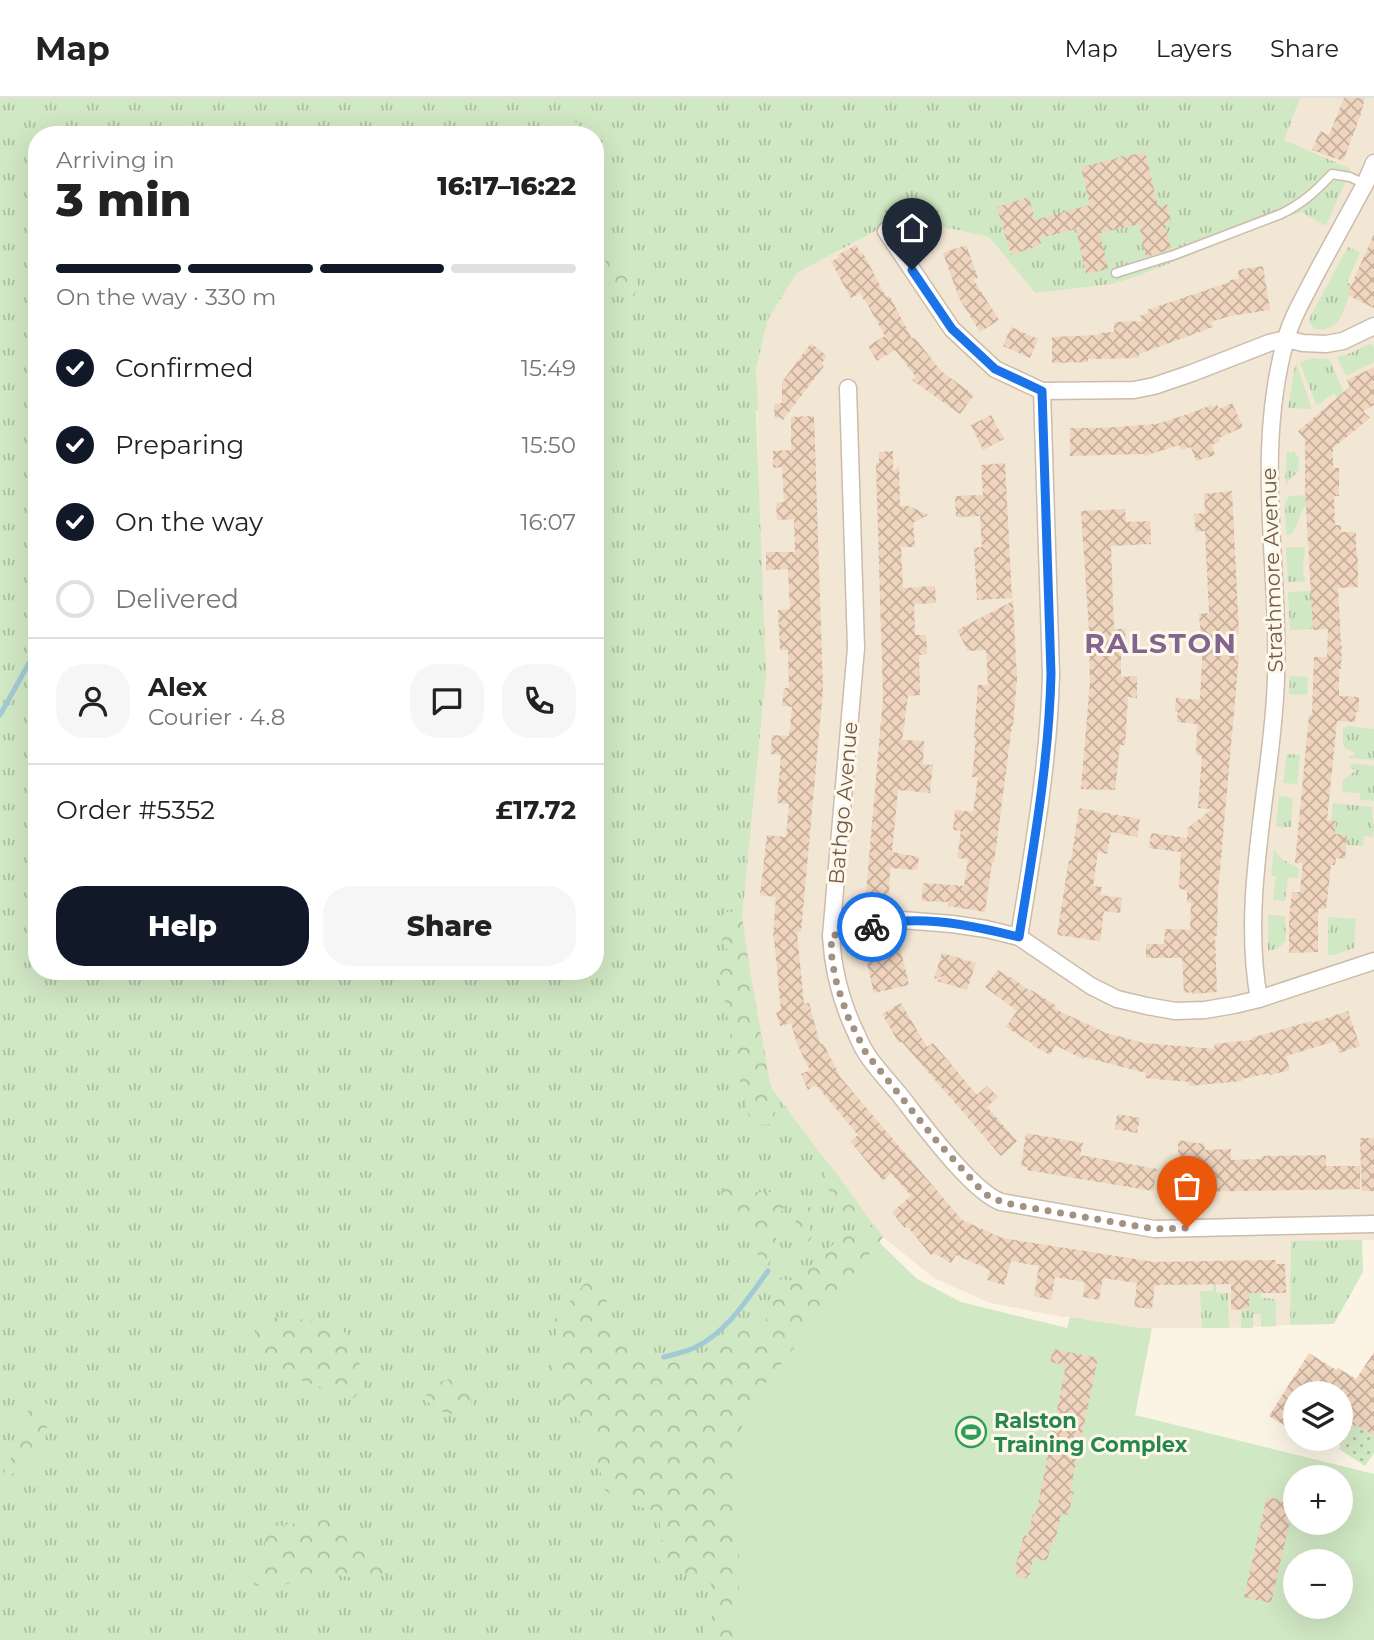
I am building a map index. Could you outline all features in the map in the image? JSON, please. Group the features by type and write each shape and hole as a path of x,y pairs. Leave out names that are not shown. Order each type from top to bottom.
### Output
{"street":[{"name":"Strathmore Avenue","path":"1259,999 1253,958 1253,927 1277,653 1269,492 1270,438 1275,389 1295,313 1374,163"},
{"path":"886,231 952,329 995,369 1042,391 1134,390 1192,373 1269,343 1286,339 1326,344 1343,341 1374,326"},
{"name":"Bathgo Avenue","path":"848,388 856,648 831,936 837,985 848,1017 866,1053 941,1146 992,1199 1154,1229 1374,1224"},
{"path":"1019,937 1042,788 1050,707 1042,391"},
{"path":"831,936 902,920 986,929 1019,937 1091,986 1117,999 1175,1011 1205,1010 1259,999 1374,961"}],"lane":[{"path":"1116,273 1174,255 1281,214 1298,206 1332,174 1350,177 1365,184"}],"shaded area":[{"path":"1297,98 1374,98 1374,1240 1291,1242 1290,1325 1140,1328 990,1303 934,1278 883,1237 771,1087 742,918 764,697 756,369 768,319 797,273 877,230 930,224 989,237 1035,293 1222,243 1301,212 1284,140 1300,100"}],"green space":[{"path":"0,98 1297,98 1300,99 1284,140 1351,169 1326,226 1301,212 1111,284 1035,293 989,237 930,224 877,230 797,273 768,319 756,369 766,675 742,918 771,1087 883,1237 758,1393 736,1640 0,1640"},
{"path":"559,111 579,126 557,126"},
{"path":"1348,247 1360,253 1347,282 1351,285 1344,310 1334,325 1314,329 1309,321 1311,315"},
{"path":"606,254 623,254 636,276 636,293 632,298 617,296 608,281 605,272"},
{"path":"1369,344 1374,348 1374,362 1346,376 1337,357"},
{"path":"1311,358 1329,359 1351,408 1346,412 1334,393 1316,404 1300,363"},
{"path":"1297,365 1312,409 1288,408"},
{"path":"1287,451 1296,452 1295,455 1299,458 1298,471 1285,485"},
{"path":"1313,495 1314,500 1304,507 1291,534 1286,535 1285,501 1290,496"},
{"path":"1305,547 1303,568 1306,581 1288,582 1286,548"},
{"path":"1311,591 1313,629 1290,630 1288,592"},
{"path":"1290,676 1308,677 1307,695 1289,694"},
{"path":"1348,726 1374,729 1374,760 1349,758 1354,756 1355,752 1346,749 1343,744 1343,728"},
{"path":"1287,754 1300,755 1297,784 1283,783"},
{"path":"1351,763 1374,766 1374,801 1360,800 1360,793 1342,792 1343,780 1355,771 1350,766"},
{"path":"1279,796 1293,798 1291,827 1276,827"},
{"path":"1333,803 1372,807 1373,837 1364,836 1363,846 1347,845 1347,836 1335,834 1336,821 1331,821"},
{"path":"1274,850 1282,859 1299,869 1298,878 1288,877 1285,901 1273,900 1276,876 1271,875"},
{"path":"738,905 776,1111 770,1124 758,1125 749,1119 720,973 728,962 729,951 722,943 721,916"},
{"path":"1268,915 1285,916 1286,941 1277,949 1268,951"},
{"path":"1328,917 1356,919 1354,948 1328,955"},
{"path":"828,1162 870,1220 860,1221 832,1202 824,1170"},
{"path":"734,1181 748,1192 772,1192 787,1202 773,1229 776,1248 767,1265 759,1266 756,1237 732,1212 721,1192"},
{"path":"805,1205 815,1210 808,1224 812,1237 805,1246 798,1244 795,1228 798,1214"},
{"path":"874,1224 883,1237 758,1393 740,1571 736,1640 698,1640 711,1620 717,1599 710,1582 665,1571 656,1555 662,1539 658,1512 621,1501 605,1490 597,1457 585,1426 565,1406 552,1368 561,1345 553,1322 591,1276 609,1280 604,1327 639,1353 666,1363 697,1360 728,1330 751,1329 765,1323 774,1279 801,1281 817,1256 849,1233"},
{"path":"1362,1240 1363,1272 1334,1324 1290,1325 1291,1241"},
{"name":"Ralston Training Complex","path":"879,1242 917,1279 961,1302 1067,1328 1070,1317 1152,1328 1135,1415 1338,1465 1283,1465 1283,1535 1353,1535 1353,1469 1374,1474 1374,1640 736,1640 740,1571 732,1448 758,1393"},
{"path":"1213,1284 1216,1284 1216,1293 1228,1293 1229,1328 1202,1328 1200,1291 1213,1291"},
{"path":"1249,1291 1261,1291 1261,1298 1274,1299 1276,1326 1261,1327 1261,1314 1253,1314 1253,1328 1241,1328 1241,1310 1249,1310"},
{"path":"276,1317 308,1320 339,1328 355,1340 364,1387 354,1398 294,1378 270,1365 249,1348 258,1327"},
{"path":"449,1379 471,1392 472,1413 448,1413 427,1401 426,1386"},
{"path":"50,1403 45,1441 38,1459 7,1477 3,1475 13,1454 16,1421 32,1408"},
{"path":"1355,1424 1374,1436 1374,1453 1365,1466 1342,1451 1353,1451"},
{"path":"325,1512 333,1523 358,1536 381,1553 390,1570 377,1579 337,1575 280,1585 254,1586 251,1567 264,1552 267,1527 292,1524"}],"building":[{"path":"1344,98 1365,98 1343,161 1312,150 1320,131 1329,135"},
{"path":"1145,152 1158,206 1167,204 1171,221 1165,223 1171,249 1146,257 1139,224 1100,233 1108,269 1086,274 1076,229 1040,238 1041,245 1011,255 997,207 1029,197 1035,220 1090,205 1081,167"},
{"path":"1374,234 1374,308 1347,295"},
{"path":"856,245 886,297 889,295 912,339 914,337 942,372 974,395 960,414 912,380 916,377 895,350 877,361 868,346 885,336 860,293 851,298 831,262"},
{"path":"966,245 978,278 973,279 999,320 980,332 959,298 943,253"},
{"path":"1263,266 1270,310 1211,322 1213,327 1139,354 1139,358 1052,363 1052,337 1114,332 1114,322 1142,321 1140,316 1148,313 1147,310 1239,279 1238,270"},
{"path":"1011,327 1038,339 1030,358 1003,346"},
{"path":"811,343 827,356 821,364 824,366 782,421 782,418 775,418 774,404 782,403 782,382"},
{"path":"1374,367 1374,405 1363,411 1370,418 1333,448 1333,468 1339,468 1339,496 1334,496 1335,525 1341,525 1341,532 1356,532 1358,566 1358,587 1338,588 1342,646 1339,696 1359,697 1359,712 1356,712 1355,722 1337,721 1327,820 1336,821 1335,834 1347,835 1345,859 1336,858 1335,865 1331,865 1326,909 1318,909 1318,952 1289,953 1292,892 1300,892 1303,863 1295,863 1309,715 1312,715 1314,657 1327,657 1328,629 1313,630 1305,440 1298,431 1350,387 1347,380"},
{"path":"1232,403 1243,427 1219,438 1220,441 1212,445 1215,455 1196,461 1191,447 1181,450 1179,445 1144,456 1070,456 1070,428 1157,424 1211,405 1217,405 1219,409"},
{"path":"991,415 1004,439 983,450 971,425"},
{"path":"814,416 823,689 801,932 797,932 804,1004 809,1003 820,1044 823,1043 840,1077 962,1220 1002,1238 1154,1262 1275,1260 1276,1264 1285,1264 1286,1293 1249,1293 1249,1309 1231,1310 1231,1284 1155,1285 1152,1309 1134,1307 1137,1283 1103,1278 1099,1300 1083,1297 1085,1282 1055,1277 1051,1300 1034,1296 1039,1266 1011,1261 1004,1285 987,1280 990,1270 956,1255 951,1263 934,1253 931,1255 907,1226 905,1228 892,1212 911,1196 891,1173 883,1181 850,1141 858,1135 816,1085 808,1090 801,1074 810,1070 797,1044 791,1023 780,1026 776,1012 781,1010 773,938 776,897 760,895 767,835 786,837 789,804 777,803 781,755 771,754 772,735 789,736 792,707 782,706 784,688 789,688 788,650 780,650 778,610 790,609 788,569 766,570 766,552 795,552 794,519 777,520 776,503 784,502 782,467 773,468 773,451 791,450 791,417"},
{"path":"893,451 893,471 899,467 900,506 909,506 928,515 913,523 915,547 901,547 903,588 935,586 936,603 914,604 915,635 926,635 927,654 919,655 920,695 908,696 902,740 924,741 923,764 933,765 930,793 898,790 892,852 919,857 917,870 890,868 889,895 866,893 883,698 876,463 879,462 879,452"},
{"path":"1005,463 1012,598 977,600 974,548 982,547 980,516 956,517 955,496 983,495 981,465"},
{"path":"1232,491 1239,634 1219,635 1219,655 1239,655 1215,936 1217,992 1192,994 1184,993 1182,958 1146,958 1146,944 1164,944 1165,929 1190,930 1191,903 1187,903 1187,890 1179,889 1181,852 1149,848 1151,833 1187,838 1188,828 1212,809 1198,808 1202,756 1196,755 1197,724 1177,722 1178,712 1175,712 1176,698 1200,700 1203,642 1199,614 1209,613 1205,531 1196,532 1194,514 1205,513 1204,494"},
{"path":"1125,509 1126,522 1150,521 1151,544 1111,546 1114,629 1125,629 1126,646 1121,646 1121,677 1137,676 1137,698 1128,697 1125,745 1120,745 1115,790 1081,789 1090,682 1081,511"},
{"path":"1013,601 1017,679 1013,726 985,912 948,906 948,902 922,901 923,883 964,886 968,859 957,858 961,831 953,830 955,810 973,812 978,777 972,777 978,685 988,685 986,650 968,651 957,630"},
{"path":"1079,808 1140,819 1137,837 1111,832 1107,854 1098,852 1093,886 1102,887 1100,895 1122,898 1120,913 1104,911 1100,941 1057,935"},
{"path":"899,943 909,985 874,993 864,951"},
{"path":"942,953 976,963 967,990 937,981 944,976 934,979"},
{"path":"998,970 1057,1006 1055,1009 1106,1033 1144,1043 1215,1049 1214,1044 1252,1040 1251,1038 1348,1011 1360,1046 1339,1053 1335,1041 1286,1056 1290,1070 1242,1081 1189,1086 1189,1082 1146,1078 1146,1073 1084,1057 1083,1059 1055,1045 1050,1055 1006,1027 1017,1011 985,987"},
{"path":"901,1003 927,1047 933,1043 977,1095 987,1086 998,1097 987,1107 1017,1141 1001,1156 902,1042 899,1043 882,1014"},
{"path":"1117,1114 1140,1118 1137,1133 1115,1129"},
{"path":"1026,1133 1083,1143 1080,1155 1157,1169 1153,1191 1027,1170 1028,1167 1021,1166"},
{"path":"1360,1138 1374,1138 1374,1191 1362,1191"},
{"path":"1178,1140 1204,1144 1205,1150 1231,1149 1231,1160 1262,1159 1262,1156 1326,1155 1326,1166 1360,1166 1360,1189 1179,1192"},
{"path":"1053,1349 1098,1358 1070,1491 1074,1492 1068,1515 1061,1513 1055,1542 1052,1541 1047,1561 1033,1558 1030,1574 1021,1579 1015,1568 1024,1535 1028,1536 1039,1500 1066,1365 1050,1362"},
{"path":"1374,1352 1374,1436 1355,1424 1353,1427 1353,1381 1291,1381 1309,1353 1356,1379"},
{"path":"1283,1394 1283,1425 1269,1416"},
{"path":"1267,1497 1283,1501 1283,1535 1287,1535 1271,1603 1244,1597"}],"waterway":[{"path":"0,715 28,665"},
{"path":"664,1357 692,1349 718,1333 768,1271"}],"way so far":[{"path":"872,927 831,936 837,985 848,1017 866,1053 934,1138 984,1193 992,1199 1020,1206 1154,1229 1187,1228"}],"place":[{"name":"Ralston Training Complex","path":"971,1432"}],"district":[{"name":"RALSTON","path":"1161,643"}],"route":[{"path":"872,927 902,920 922,921 986,929 1019,937 1041,795 1050,707 1042,391 995,369 952,329 912,270"}]}
